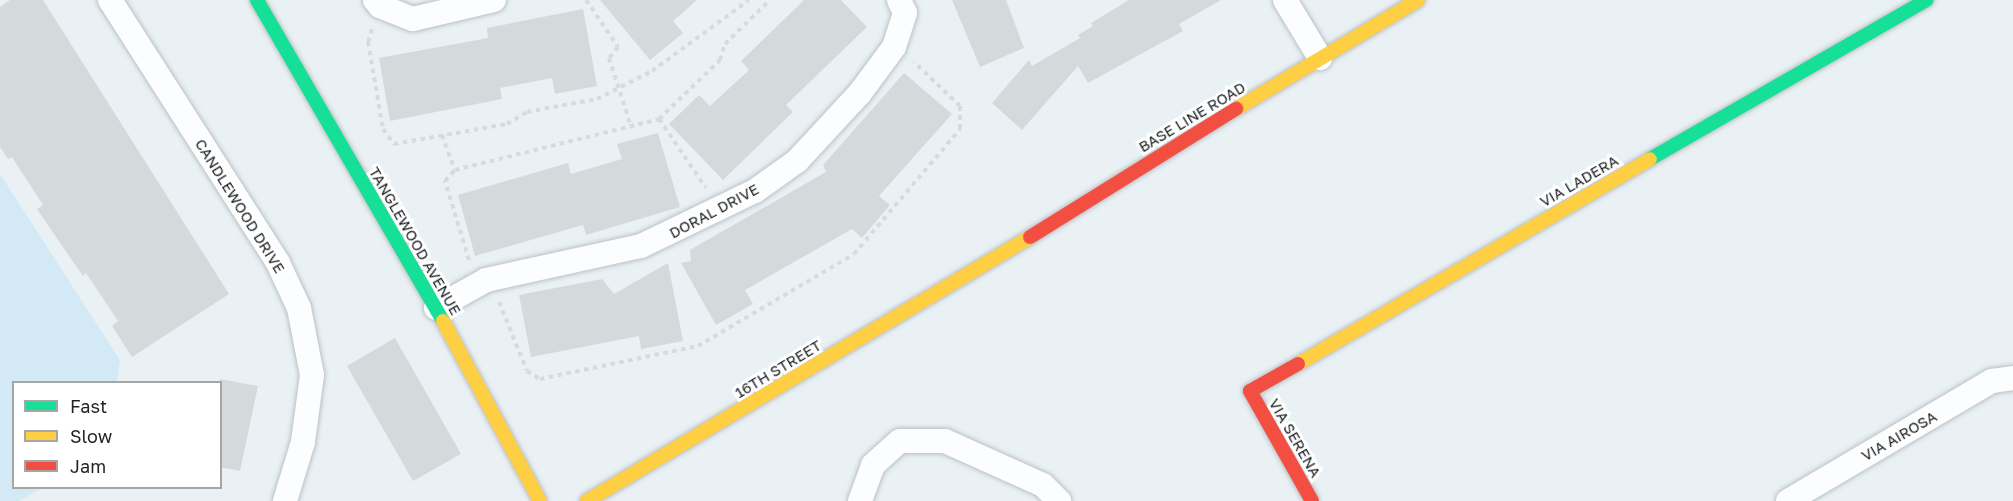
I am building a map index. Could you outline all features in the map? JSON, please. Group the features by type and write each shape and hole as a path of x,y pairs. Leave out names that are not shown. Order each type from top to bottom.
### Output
{"street":[{"name":"CANDLEWOOD DRIVE","path":"110,0 278,262 299,308 312,375 303,442 285,501"},
{"name":"TANGLEWOOD AVENUE","path":"257,0 436,308 540,501"},
{"path":"378,3 413,19 494,0"},
{"name":"DORAL DRIVE","path":"436,308 486,280 641,246 755,191 797,161 860,93 894,47 905,14 899,0"},
{"path":"1285,0 1320,58"},
{"name":"BASE LINE ROAD","path":"985,266 1320,58 1418,0"},
{"name":"VIA LADERA","path":"1250,391 1926,0"},
{"name":"16TH STREET","path":"587,501 985,266"},
{"name":"VIA AIROSA","path":"1788,501 1992,381 2013,378"},
{"name":"VIA SERENA","path":"1250,391 1312,501"},
{"path":"860,501 873,465 900,441 945,441 1043,485 1059,501"}],"path":[{"path":"586,0 618,47 609,58 620,86 631,126"},
{"path":"378,3 368,42 383,129 394,144 507,124 527,112 597,99 652,71 749,0"},
{"path":"658,119 718,210"},
{"path":"442,135 454,170"}],"shaded area":[{"path":"0,174 120,360 117,381 12,381 12,489 40,489 19,501 0,501"}],"building":[{"path":"10,0 43,0 229,294 132,357 112,326 118,321 86,273 83,276 37,209 43,205 12,157 8,159 0,147 0,7"},
{"path":"600,0 697,0 673,21 683,33 650,60"},
{"path":"804,0 841,0 867,27 786,105 793,112 723,180 669,124 699,95 710,106 749,70 741,61"},
{"path":"952,0 1006,0 1024,48 980,67"},
{"path":"1129,0 1221,0 1179,24 1183,31 1088,83 1078,66 1022,130 992,103 1029,60 1032,66 1080,38 1078,35 1093,26 1091,23"},
{"path":"583,9 597,86 555,94 552,78 500,88 502,99 390,121 379,58 488,38 487,28"},
{"path":"904,73 952,114 879,196 890,205 862,238 852,229 745,290 753,304 716,325 681,263 691,261 690,250 826,172 823,165"},
{"path":"658,133 680,207 586,235 583,225 475,256 458,195 568,163 571,174 622,159 617,144"},
{"path":"668,263 683,341 641,349 639,336 531,357 519,295 602,279 614,294"},
{"path":"395,338 461,454 413,481 347,366"},
{"path":"220,379 258,386 240,471 222,467 222,381"}],"traffic: fast":[{"path":"257,0 443,321"},
{"path":"1650,159 1926,0"}],"traffic: slow":[{"path":"1236,109 1418,0"},
{"path":"1298,364 1650,159"},
{"path":"587,501 1030,237"},
{"path":"443,321 540,501"}],"traffic: jam":[{"path":"1030,237 1236,109"},
{"path":"1298,364 1250,391 1312,501"}]}
